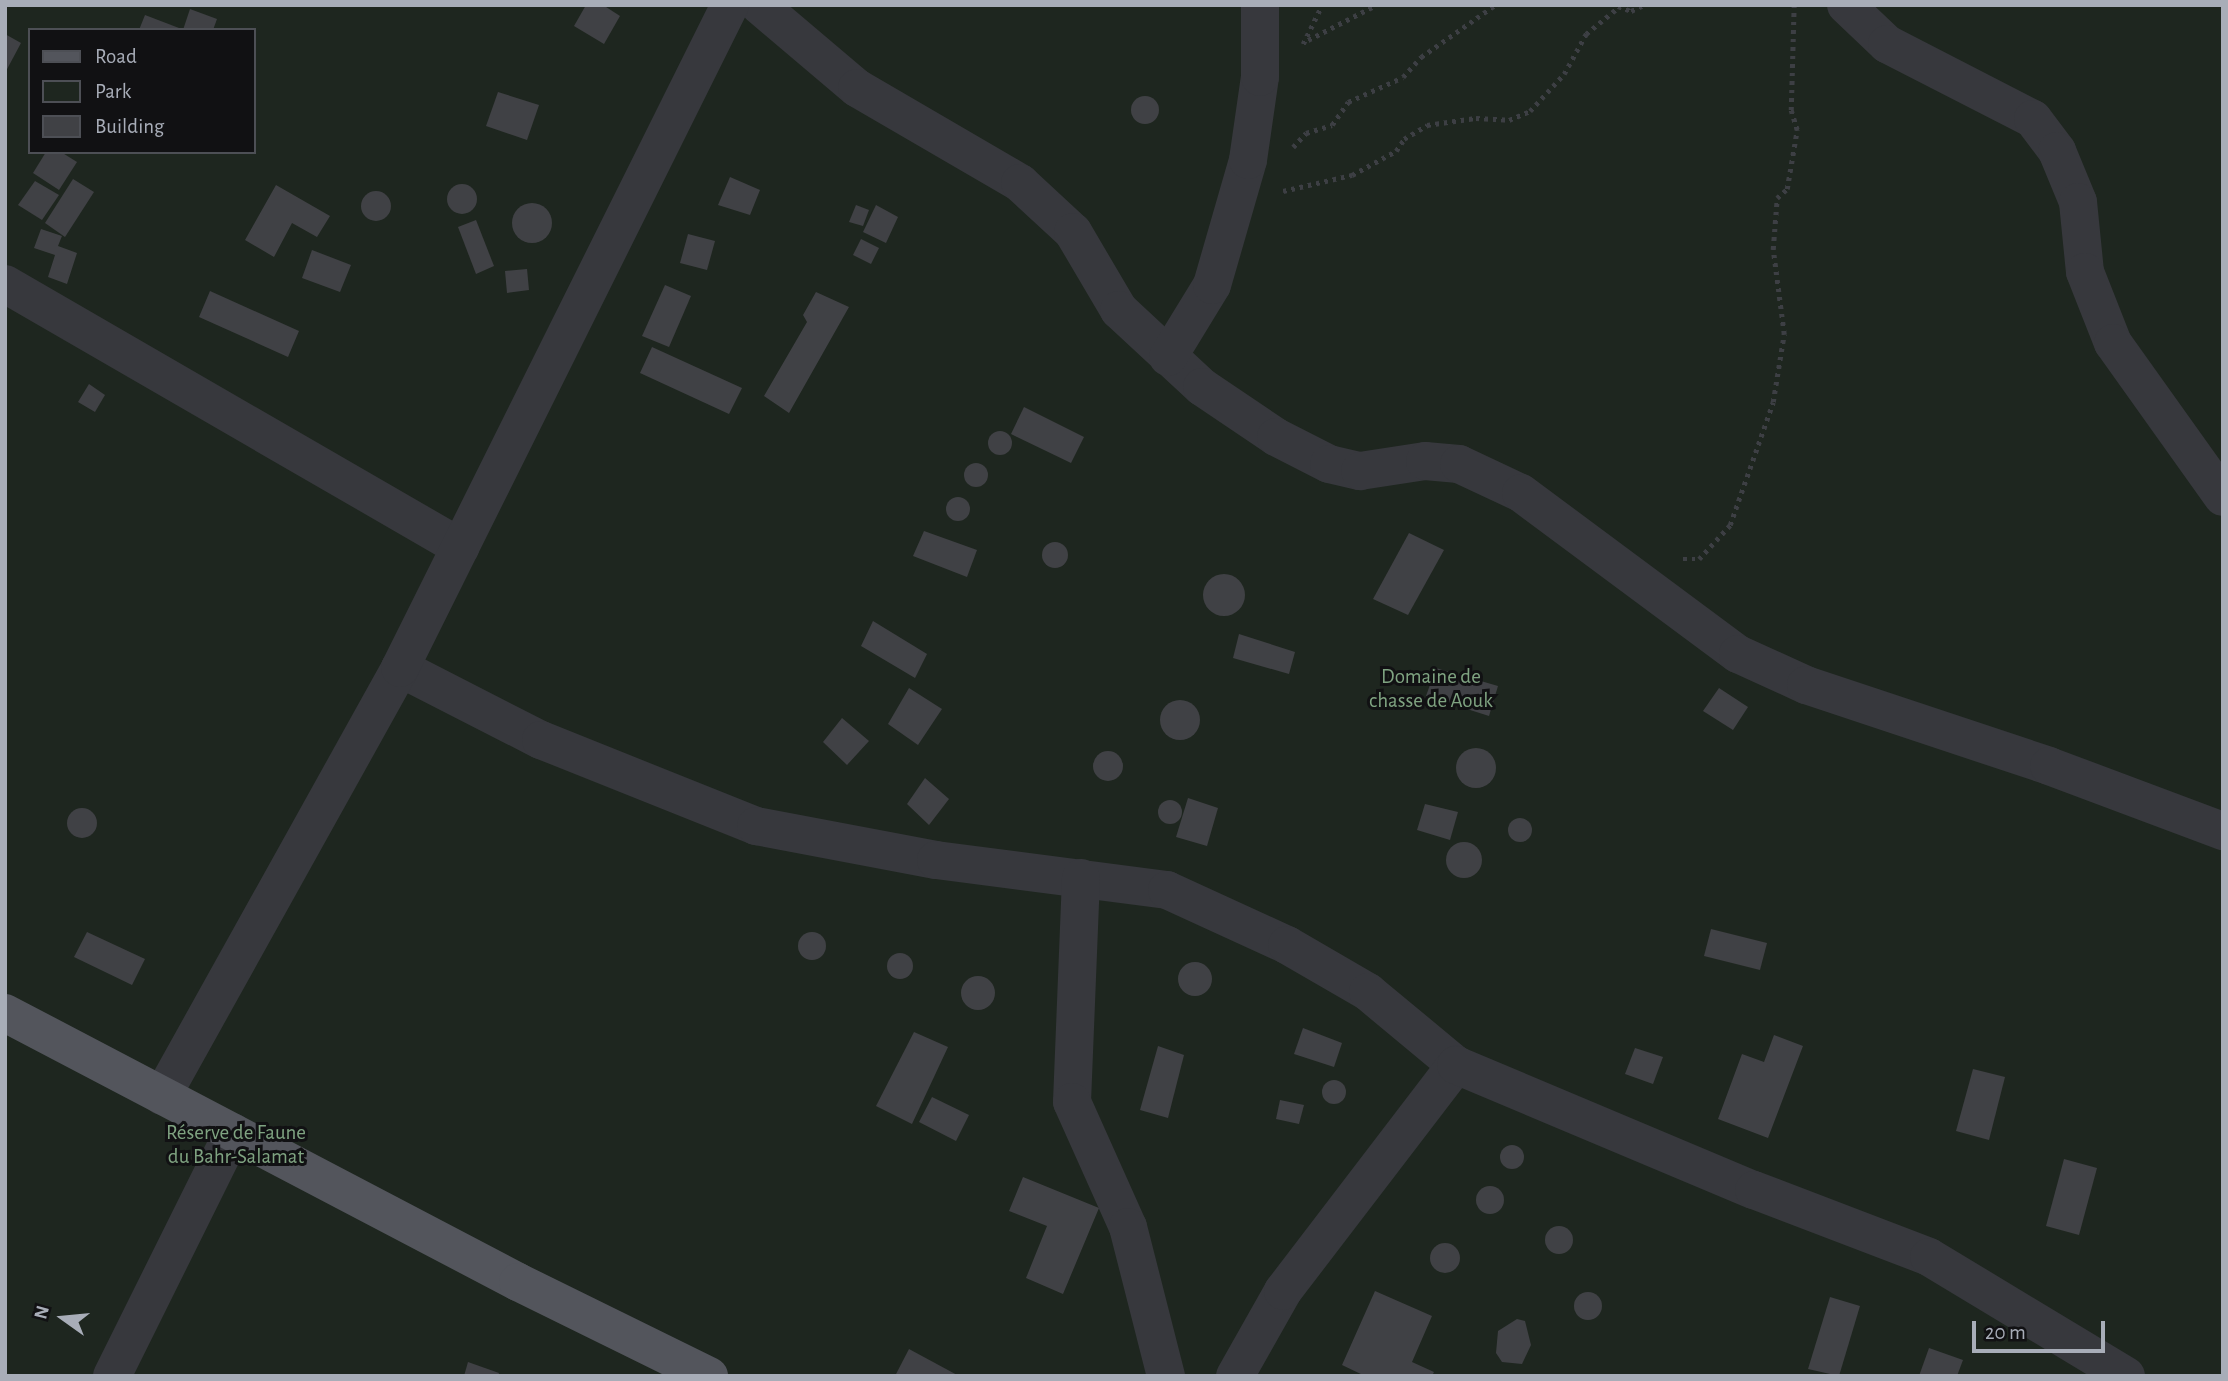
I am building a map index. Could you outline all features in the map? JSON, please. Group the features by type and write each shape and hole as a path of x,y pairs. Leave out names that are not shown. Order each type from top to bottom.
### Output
{"main road":[{"path":"5,1013 709,1376"}],"street":[{"path":"162,1096 400,668 730,5"},
{"path":"759,5 857,88 1020,183 1073,232 1119,310 1168,358 1238,412 1329,464 1360,471 1425,461 1460,464 1521,493 1644,580 1738,654 1806,685 2049,766 2223,831"},
{"path":"1168,358 1212,285 1248,160 1261,76 1260,5"},
{"path":"1846,5 1888,44 2033,118 2057,151 2078,202 2085,272 2113,343 2223,497"},
{"path":"5,284 460,547"},
{"path":"400,668 541,740 756,826 936,860 1167,890 1287,945 1368,992 1456,1065 1754,1190 1928,1257 2126,1376"},
{"path":"1082,878 1072,1102 1128,1227 1166,1376"},
{"path":"1235,1376 1283,1291 1456,1065"},
{"path":"112,1376 233,1132"}],"path":[{"path":"1307,41 1376,5"},
{"path":"1248,160 1297,146 1306,132 1332,125 1348,102 1403,77 1421,57 1495,5"},
{"path":"1237,198 1352,175 1396,151 1404,139 1427,125 1476,118 1509,120 1530,111 1564,74 1586,34 1619,6 1631,11 1644,5"},
{"path":"1644,580 1653,566 1673,558 1699,559 1730,525 1773,401 1784,334 1773,249 1777,198 1787,189 1797,130 1791,110 1794,5"}],"green space":[{"name":"Domaine de chasse de Aouk","path":"5,5 2223,5 2223,1376 5,1376"}],"building":[{"path":"586,5 603,5 620,16 604,44 574,26"},
{"path":"190,9 217,19 214,28 184,28"},
{"path":"145,15 179,28 140,28"},
{"path":"5,34 21,43 5,73"},
{"path":"498,92 539,105 527,140 486,126"},
{"path":"1145,96 1155,100 1159,110 1155,120 1145,124 1135,120 1131,110 1135,100"},
{"path":"45,154 64,154 77,162 59,190 33,173"},
{"path":"730,177 760,190 750,215 718,205"},
{"path":"73,179 94,192 65,237 45,223"},
{"path":"35,181 59,195 42,220 18,205"},
{"path":"462,184 468,185 476,193 476,205 468,213 462,214 456,213 448,205 447,199 448,193 456,185"},
{"path":"276,185 330,216 317,237 292,223 274,257 245,240"},
{"path":"376,191 387,195 391,206 387,217 376,221 365,217 361,206 365,195"},
{"path":"532,203 546,209 552,223 546,237 532,243 518,237 512,223 518,209"},
{"path":"856,205 869,210 863,226 849,222"},
{"path":"876,205 898,217 886,243 863,232"},
{"path":"476,220 494,266 476,274 458,227"},
{"path":"41,229 62,236 58,246 77,253 67,284 48,277 55,255 34,248"},
{"path":"688,234 715,241 707,270 680,263"},
{"path":"861,239 879,248 871,264 853,255"},
{"path":"312,250 351,265 340,292 302,278"},
{"path":"527,269 529,290 507,293 505,271"},
{"path":"665,285 691,296 669,347 642,336"},
{"path":"210,291 299,331 288,357 199,317"},
{"path":"816,292 849,307 789,413 764,396 807,322 803,315"},
{"path":"652,347 742,388 729,414 640,373"},
{"path":"89,384 105,395 95,412 78,402"},
{"path":"1024,407 1084,437 1071,463 1011,434"},
{"path":"1000,431 1009,434 1012,443 1009,452 1000,455 991,452 988,443 991,434"},
{"path":"976,463 985,466 988,475 985,484 976,487 967,484 964,475 967,466"},
{"path":"958,497 967,500 970,509 967,518 958,521 949,518 946,509 949,500"},
{"path":"924,531 977,550 967,577 913,556"},
{"path":"1409,533 1444,550 1408,615 1373,599"},
{"path":"1055,542 1064,546 1068,555 1064,564 1055,568 1046,564 1042,555 1046,546"},
{"path":"1224,574 1239,580 1245,595 1239,610 1224,616 1209,610 1203,595 1209,580"},
{"path":"873,621 927,654 915,678 861,646"},
{"path":"1239,634 1295,652 1289,674 1233,658"},
{"path":"1436,668 1498,686 1489,716 1426,696"},
{"path":"909,688 942,709 918,745 888,724"},
{"path":"1719,688 1748,707 1733,730 1703,711"},
{"path":"1180,700 1194,706 1200,720 1194,734 1180,740 1166,734 1160,720 1166,706"},
{"path":"842,718 869,741 847,765 823,742"},
{"path":"1476,748 1484,749 1490,754 1495,760 1495,776 1490,782 1484,787 1476,788 1468,787 1462,782 1457,776 1456,768 1457,760 1462,754 1468,749"},
{"path":"1108,751 1119,755 1123,766 1119,777 1108,781 1097,777 1093,766 1097,755"},
{"path":"925,778 949,799 929,825 907,804"},
{"path":"1188,798 1218,808 1207,846 1176,837"},
{"path":"1170,800 1179,803 1182,812 1179,821 1170,824 1161,821 1158,812 1161,803"},
{"path":"1425,804 1458,812 1450,840 1417,830"},
{"path":"82,808 93,812 97,823 93,834 82,838 71,834 67,823 71,812"},
{"path":"1520,818 1529,821 1532,830 1529,839 1520,842 1511,839 1508,830 1511,821"},
{"path":"1464,842 1477,847 1482,860 1477,873 1464,878 1451,873 1446,860 1451,847"},
{"path":"1711,929 1767,943 1760,970 1704,956"},
{"path":"87,932 145,959 132,985 74,957"},
{"path":"812,932 822,936 826,946 822,956 812,960 802,956 798,946 802,936"},
{"path":"900,953 909,957 913,966 909,975 900,979 891,975 887,966 891,957"},
{"path":"1195,962 1207,967 1212,979 1207,991 1195,996 1183,991 1178,979 1183,967"},
{"path":"978,976 990,981 995,993 990,1005 978,1010 966,1005 961,993 966,981"},
{"path":"1303,1028 1342,1043 1334,1067 1294,1054"},
{"path":"914,1032 948,1047 912,1124 876,1106"},
{"path":"1774,1035 1803,1046 1768,1138 1718,1119 1742,1054 1764,1062"},
{"path":"1158,1046 1184,1055 1168,1118 1140,1110"},
{"path":"1635,1048 1663,1057 1653,1084 1625,1074"},
{"path":"1973,1069 2005,1077 1989,1140 1956,1131"},
{"path":"1334,1080 1343,1083 1346,1092 1343,1101 1334,1104 1325,1101 1322,1092 1325,1083"},
{"path":"932,1097 969,1115 956,1141 919,1122"},
{"path":"1280,1100 1304,1105 1299,1124 1276,1119"},
{"path":"1512,1145 1521,1148 1524,1157 1521,1166 1512,1169 1503,1166 1500,1157 1503,1148"},
{"path":"2064,1159 2097,1168 2079,1235 2046,1226"},
{"path":"1023,1177 1099,1208 1063,1294 1026,1278 1047,1226 1009,1211"},
{"path":"1490,1186 1500,1190 1504,1200 1500,1210 1490,1214 1480,1210 1476,1200 1480,1190"},
{"path":"1559,1226 1569,1230 1573,1240 1569,1250 1559,1254 1549,1250 1545,1240 1549,1230"},
{"path":"1445,1243 1456,1247 1460,1258 1456,1269 1445,1273 1434,1269 1430,1258 1434,1247"},
{"path":"1375,1291 1432,1316 1412,1362 1434,1372 1432,1376 1365,1376 1342,1365"},
{"path":"1588,1292 1598,1296 1602,1306 1598,1316 1588,1320 1578,1316 1574,1306 1578,1296"},
{"path":"1830,1297 1860,1306 1839,1376 1808,1369"},
{"path":"1517,1319 1525,1321 1531,1345 1522,1364 1502,1362 1496,1353 1498,1331"},
{"path":"1929,1348 1963,1360 1957,1376 1919,1376"},
{"path":"909,1349 959,1376 895,1376"},
{"path":"468,1362 499,1373 498,1376 464,1376"}],"park label":[{"name":"Réserve de Faune du Bahr-Salamat","path":"236,1145"}]}
